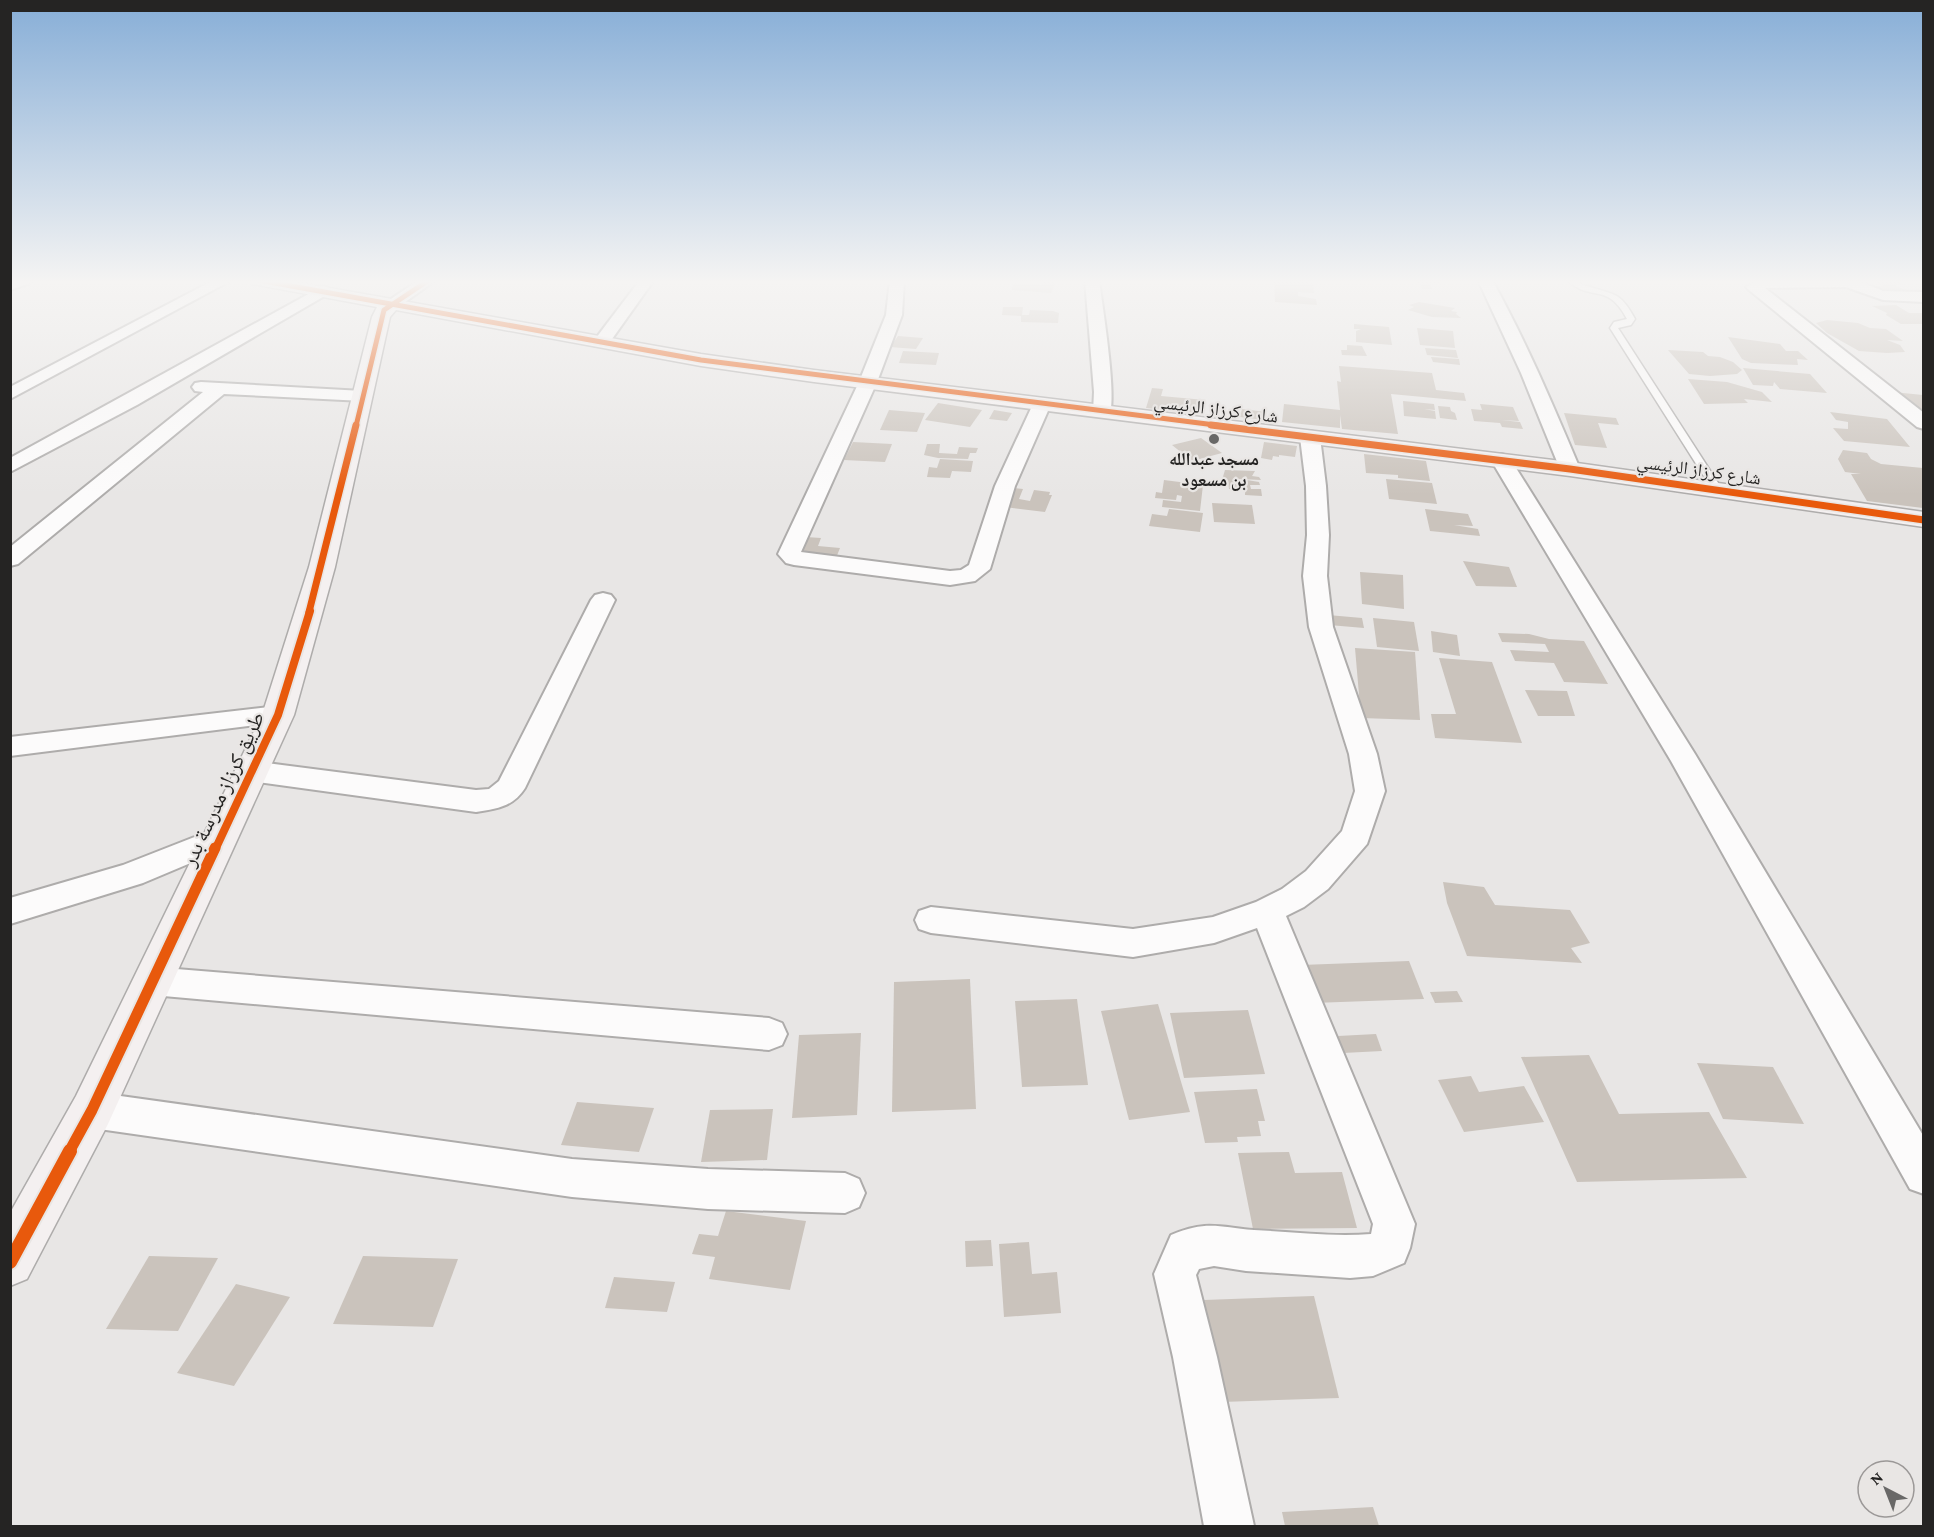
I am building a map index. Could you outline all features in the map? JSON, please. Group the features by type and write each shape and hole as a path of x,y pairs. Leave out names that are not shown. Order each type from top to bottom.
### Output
{"street":[{"path":"10,394 90,352"},
{"path":"10,466 217,352"},
{"name":"طريق كرزاز مدرسة بدر","path":"10,1262 92,1110 278,715 299,654 336,516 373,352"},
{"name":"شارع كرزاز الرئيسي","path":"655,352 701,360 1102,412 1502,460 1923,520"},
{"path":"880,352 789,554 794,558 950,578 967,576 979,569 1005,486 1042,404"},
{"path":"1099,352 1103,392 1102,412"},
{"path":"1522,352 1569,469"},
{"path":"1834,352 1923,423"},
{"path":"160,384 363,396"},
{"path":"10,559 220,388"},
{"path":"931,920 1133,943 1214,930 1267,911 1293,898 1317,880 1356,836 1370,791 1363,754 1321,627 1315,576 1318,535 1316,486 1310,437"},
{"path":"1502,460 1672,741 1923,1175"},
{"path":"251,771 476,801 496,799 510,788 603,600"},
{"path":"10,747 278,715"},
{"path":"10,911 132,874 220,838"},
{"path":"1229,1527 1195,1357 1175,1274 1186,1250 1214,1245 1246,1250 1338,1257 1373,1256 1389,1248 1394,1224 1267,911"},
{"path":"152,981 769,1034"},
{"path":"92,1110 572,1178 708,1189 845,1193"}],"lane":[{"path":"1629,352 1717,489"}],"building":[{"path":"903,352 939,353 936,365 899,363"},
{"path":"1341,352 1365,352 1367,356 1342,355"},
{"path":"1426,352 1456,352 1458,358 1427,355"},
{"path":"1670,352 1703,352 1708,356 1720,357 1733,362 1742,370 1737,374 1710,376 1689,374"},
{"path":"1737,352 1799,352 1808,360 1797,359 1798,365 1751,363 1742,359"},
{"path":"1869,352 1905,352 1887,353"},
{"path":"1431,357 1459,359 1460,365 1433,362"},
{"path":"1339,366 1432,373 1436,390 1464,393 1466,401 1391,394 1398,434 1342,429 1340,415 1340,428 1282,422 1284,404 1340,410 1337,381 1341,382"},
{"path":"1743,368 1810,374 1827,393 1780,389 1774,382 1773,386 1753,385"},
{"path":"1688,379 1727,382 1762,392 1772,402 1744,399 1748,403 1704,404"},
{"path":"1152,388 1163,389 1161,396 1205,400 1202,414 1146,408"},
{"path":"1893,392 1923,395 1923,410 1916,409"},
{"path":"1403,401 1434,404 1435,410 1424,409 1435,411 1436,419 1404,416"},
{"path":"938,403 982,410 970,427 925,420"},
{"path":"1480,404 1513,407 1519,421 1501,420 1520,422 1523,429 1502,427 1500,423 1474,421 1471,409 1482,410"},
{"path":"1438,406 1450,407 1457,420 1440,418"},
{"path":"1242,409 1266,412 1264,420 1240,417"},
{"path":"889,410 925,413 917,432 880,430"},
{"path":"994,410 1012,413 1007,421 989,419"},
{"path":"1830,412 1887,419 1910,447 1844,441 1833,428 1848,429 1848,422 1836,420"},
{"path":"1564,413 1616,418 1619,425 1598,423 1607,448 1575,445"},
{"path":"1201,438 1222,453 1192,461 1172,445"},
{"path":"853,442 892,444 885,462 844,460"},
{"path":"1264,442 1297,446 1295,457 1279,455 1279,457 1273,456 1272,460 1261,458"},
{"path":"927,444 940,444 939,453 957,454 959,447 978,448 976,453 970,453 968,459 938,458 924,455"},
{"path":"1843,450 1867,453 1871,459 1881,464 1923,468 1923,508 1867,501 1851,474 1861,474 1845,472 1838,459"},
{"path":"1364,454 1426,461 1430,481 1398,478 1398,475 1366,473"},
{"path":"940,459 973,461 971,472 952,471 950,478 927,477 929,467 937,468"},
{"path":"1225,470 1255,471 1252,476 1259,477 1261,480 1241,479 1259,482 1260,485 1250,485 1251,489 1261,489 1262,496 1245,495 1245,490 1229,489 1228,481 1222,480"},
{"path":"1386,479 1432,483 1437,504 1389,499"},
{"path":"1164,480 1203,485 1200,511 1162,507 1163,500 1181,502 1182,496 1177,495 1176,500 1155,498 1156,492 1162,493"},
{"path":"1013,488 1023,489 1019,499 1030,501 1034,490 1050,492 1049,495 1052,495 1045,512 1005,507"},
{"path":"1212,503 1252,505 1255,524 1214,522"},
{"path":"1169,509 1203,513 1200,532 1149,526 1152,514 1167,516"},
{"path":"1425,509 1468,514 1473,526 1454,525 1478,529 1480,536 1430,531"},
{"path":"806,537 821,538 818,546 840,548 836,558 797,554"},
{"path":"1463,561 1509,567 1517,587 1476,586"},
{"path":"1360,572 1403,575 1404,609 1362,604"},
{"path":"1328,615 1362,618 1364,628 1329,625"},
{"path":"1373,618 1414,622 1419,651 1377,647"},
{"path":"1431,631 1457,635 1460,656 1433,652"},
{"path":"1498,633 1529,634 1549,639 1584,641 1608,684 1564,682 1554,663 1515,661 1510,650 1549,652 1545,644 1502,642"},
{"path":"1355,648 1415,652 1420,720 1361,718"},
{"path":"1439,658 1492,662 1522,743 1435,738 1431,714 1456,714"},
{"path":"1525,690 1567,691 1575,716 1538,716"},
{"path":"1443,882 1484,887 1495,905 1570,910 1590,943 1571,948 1582,963 1467,956 1447,903"},
{"path":"1409,961 1424,999 1313,1003 1301,965"},
{"path":"970,979 976,1109 892,1112 894,982"},
{"path":"1457,991 1463,1002 1435,1003 1430,992"},
{"path":"1077,999 1088,1085 1022,1087 1015,1001"},
{"path":"1158,1004 1190,1112 1129,1120 1101,1011"},
{"path":"1248,1010 1265,1074 1184,1078 1170,1013"},
{"path":"861,1033 857,1115 792,1118 799,1035"},
{"path":"1376,1034 1382,1051 1343,1053 1338,1036"},
{"path":"1589,1055 1619,1114 1709,1112 1747,1178 1577,1182 1521,1057"},
{"path":"1697,1063 1773,1067 1804,1124 1723,1119"},
{"path":"1471,1076 1479,1092 1524,1086 1544,1122 1464,1132 1438,1080"},
{"path":"1257,1089 1265,1121 1258,1121 1261,1136 1237,1137 1238,1142 1205,1143 1194,1092"},
{"path":"577,1102 654,1108 639,1152 561,1145"},
{"path":"773,1109 767,1160 701,1162 710,1110"},
{"path":"1289,1152 1295,1173 1342,1172 1357,1228 1253,1229 1238,1153"},
{"path":"726,1211 806,1221 790,1290 709,1279 715,1257 692,1254 699,1234 718,1236"},
{"path":"991,1240 993,1266 966,1267 965,1241"},
{"path":"1029,1242 1032,1274 1057,1272 1061,1313 1004,1317 999,1244"},
{"path":"149,1256 218,1258 178,1331 106,1329"},
{"path":"363,1256 458,1259 433,1327 333,1324"},
{"path":"614,1277 675,1282 667,1312 605,1308"},
{"path":"236,1284 290,1297 234,1386 177,1373"},
{"path":"1314,1296 1339,1398 1222,1402 1204,1300"},
{"path":"1373,1507 1379,1526 1285,1526 1282,1512"}],"cycle path":[{"path":"10,1262 92,1110 278,715 322,567 373,352"},
{"path":"655,352 814,376 1570,469 1924,520"}],"place":[{"name":"مسجد عبدالله بن مسعود","path":"1214,439"}]}
